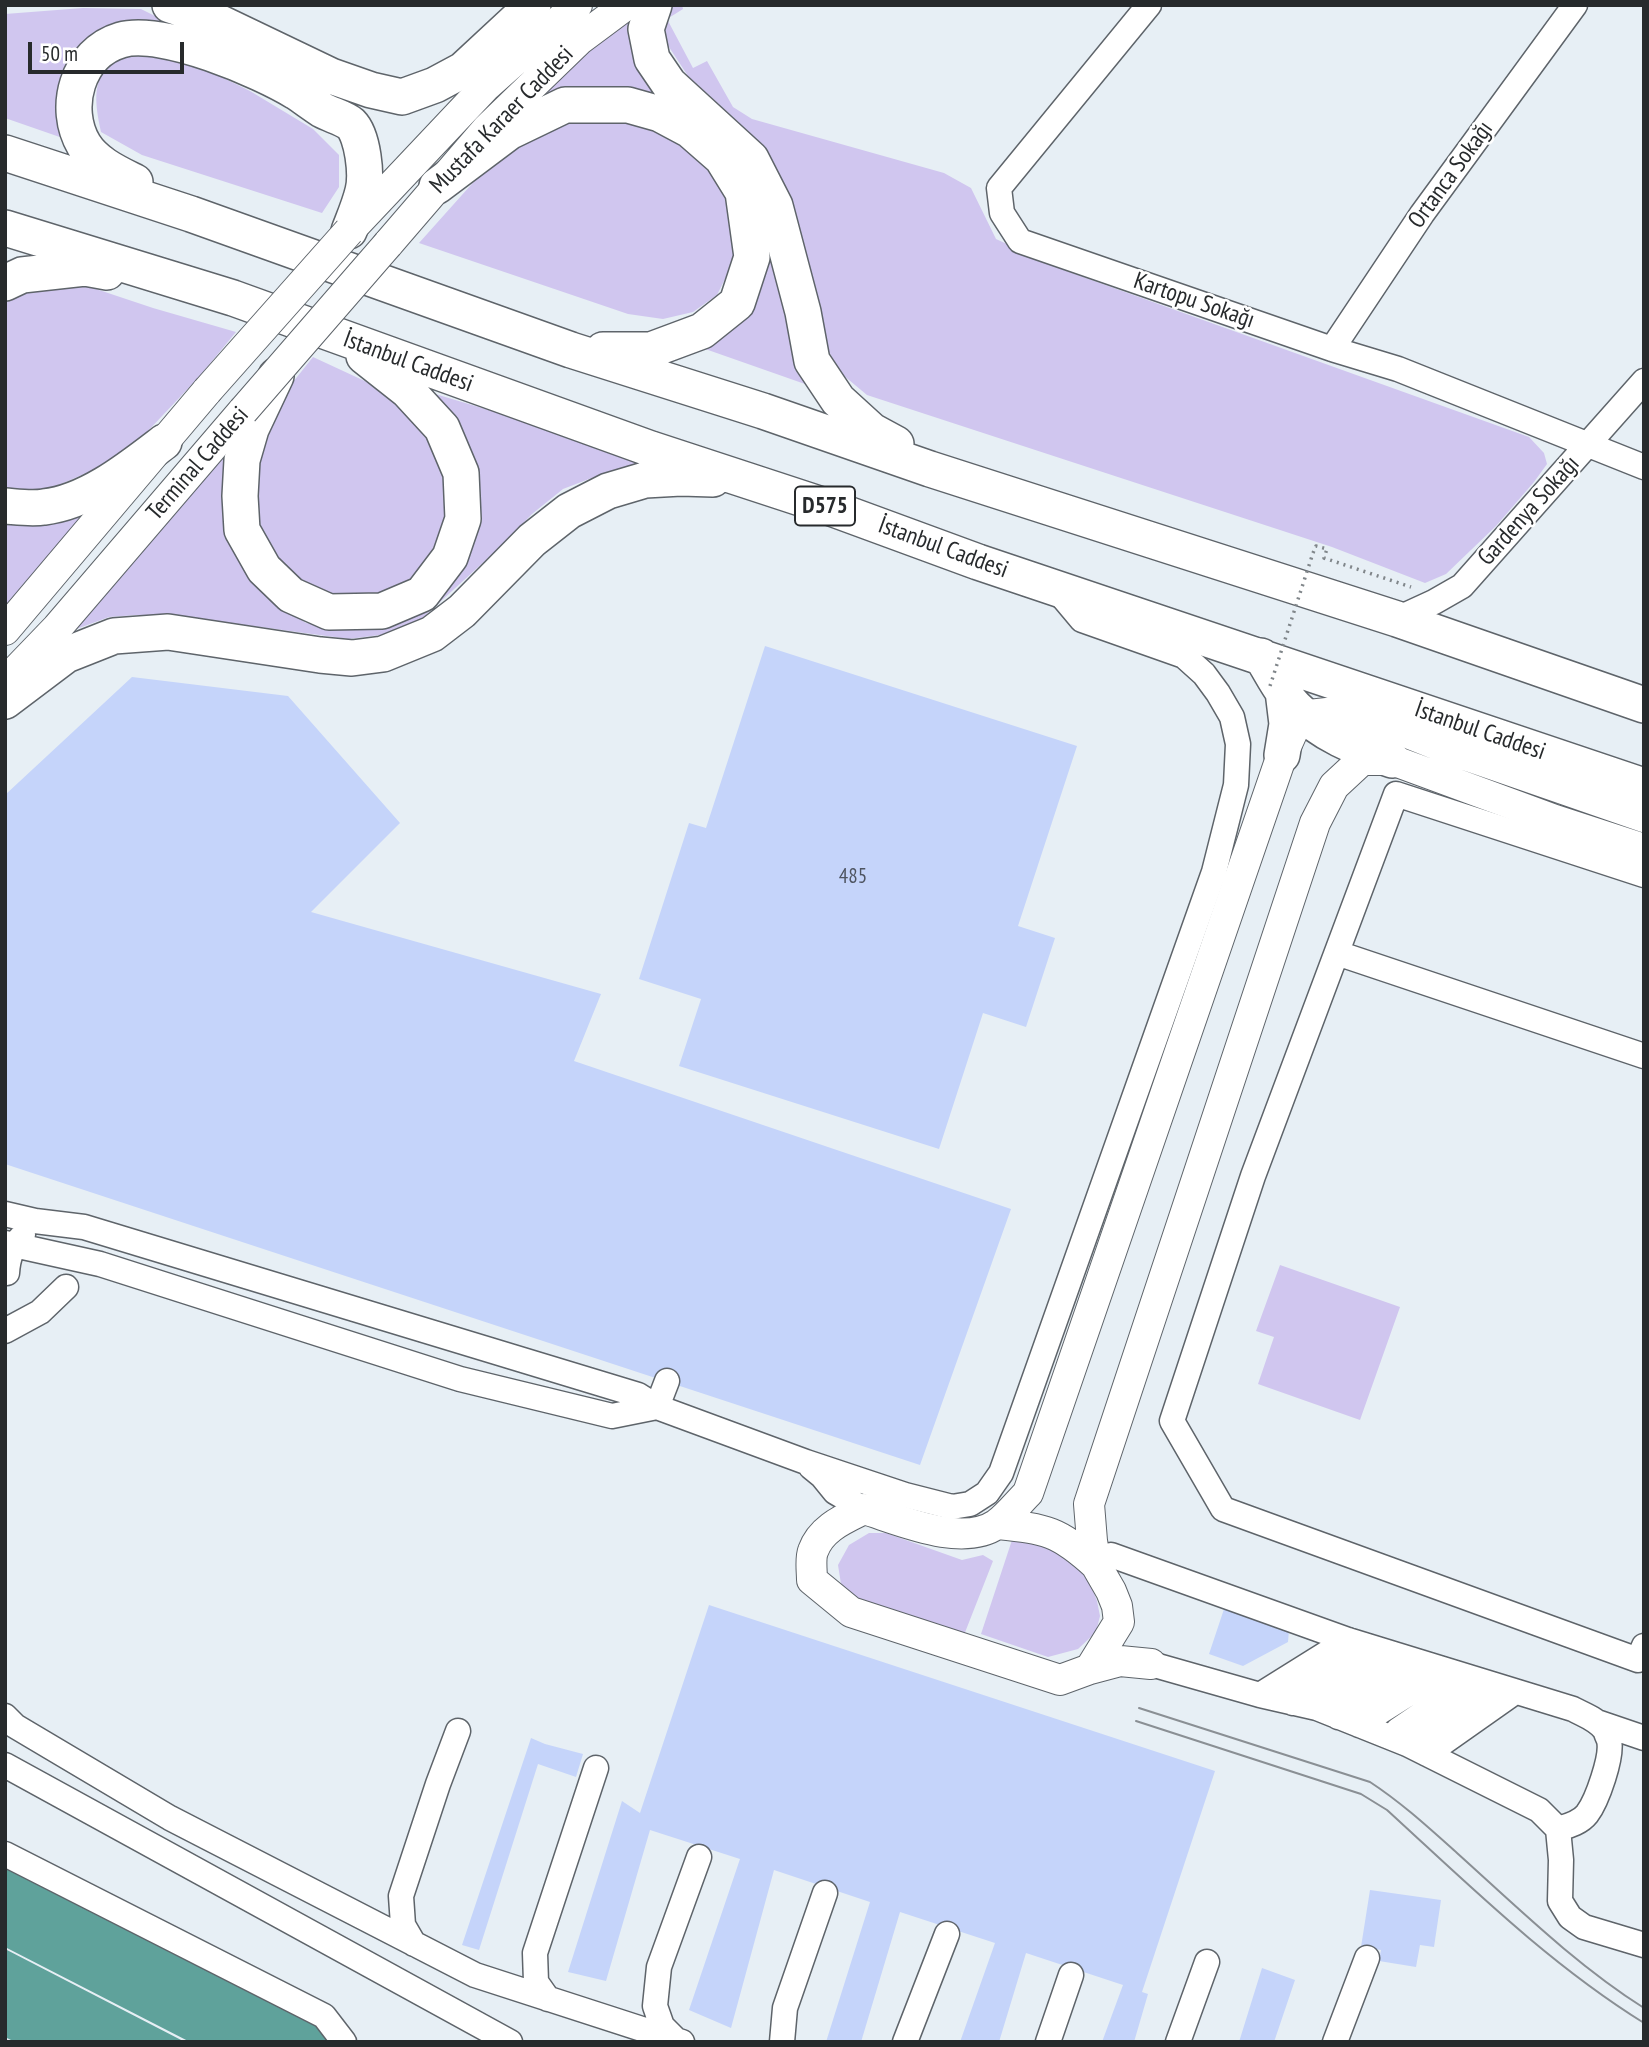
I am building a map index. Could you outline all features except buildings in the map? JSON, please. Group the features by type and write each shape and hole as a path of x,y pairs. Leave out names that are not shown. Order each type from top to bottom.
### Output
{"highway":[{"path":"170,5 212,19 331,76 402,97 435,85 463,70 533,5"},
{"path":"654,5 646,29 652,59 669,84 751,159 775,206 803,312 812,361 838,400 872,431 958,477"},
{"path":"289,249 133,181 105,166 85,147 77,129 74,92 80,74 102,50 121,40 143,38 163,40 227,59 294,91 351,124 359,139 364,163 364,189 349,231"},
{"path":"437,186 509,132 565,105 628,105 660,114 690,130 722,158 743,192 752,257 737,303 702,331 652,350 570,350"},
{"path":"5,153 191,214 570,350 1397,619 1644,705"},
{"name":"İstanbul Caddesi","path":"5,228 233,298 651,449 831,508 1055,587 1271,677 1644,786"},
{"path":"5,284 22,275 85,268 233,298"},
{"path":"281,367 247,420 242,460 240,496 243,530 264,569 291,595 329,612 382,611 422,594 450,556 463,519 461,473 442,428 407,390 339,337"},
{"path":"5,506 44,508 82,496 115,479 164,442"},
{"path":"5,701 66,655 114,636 168,632 320,655 352,658 383,654 432,634 461,611 532,540 569,511 608,491 645,480 681,478 749,481"},
{"path":"1271,677 1294,706 1321,729 1392,760"},
{"path":"1271,677 1287,724 1282,755"}],"main road":[{"name":"Mustafa Karaer Caddesi","path":"349,231 486,86 577,5"},
{"name":"Mustafa Karaer Caddesi","path":"281,367 487,129 579,40 626,5"},
{"name":"Terminal Caddesi","path":"5,630 164,442 349,231"},
{"name":"Terminal Caddesi","path":"5,682 247,420"},
{"path":"1151,1664 1120,1661 1060,1680 851,1612 812,1580 812,1553 823,1534 839,1521 864,1509 935,1531 965,1534 986,1530 998,1524 1028,1493 1282,755 1299,721 1321,713 1336,712 1375,720 1448,749 1644,817"},
{"path":"1096,1565 1091,1541 1089,1504 1315,823 1334,786 1362,760 1392,760 1555,820 1644,849"},
{"path":"998,1524 1032,1527 1055,1533 1096,1565 1111,1591 1122,1632 1130,1647 1151,1664"},
{"path":"1090,1669 1119,1622"}],"street":[{"name":"Kartopu Sokağı","path":"1149,5 999,188 1002,213 1020,241 1332,349 1398,369 1644,467"},
{"name":"Ortanca Sokağı","path":"1332,349 1422,214 1575,5"},
{"name":"Gardenya Sokağı","path":"1397,619 1462,586 1644,381"},
{"path":"5,1214 34,1221 84,1227 653,1390 806,1462 905,1495 952,1507 970,1504 987,1493 1001,1473 1214,872 1236,785 1238,744 1232,717 1204,674 1184,656 1082,620 1055,587"},
{"path":"1644,875 1396,794 1253,1176 1172,1421 1223,1509 1638,1660 1644,1646"},
{"path":"1337,953 1644,1056"},
{"path":"7,1273 9,1244 34,1221"},
{"path":"9,1244 100,1264 460,1378 612,1416 653,1390"},
{"path":"5,1331 40,1312 66,1287"},
{"path":"806,1462 835,1492 864,1509"},
{"path":"1096,1565 1111,1555 1348,1640 1573,1709 1597,1722 1644,1738"},
{"path":"1260,1695 1348,1640"},
{"path":"1293,1703 1374,1648"},
{"path":"1338,1717 1410,1659"},
{"path":"1151,1664 1338,1717 1407,1745 1539,1810 1558,1829 1561,1860 1560,1901 1570,1917 1584,1927 1644,1945"},
{"path":"1338,1717 1446,1670"},
{"path":"1407,1745 1494,1685"},
{"path":"1407,1745 1494,1685"},
{"path":"5,1716 15,1726 170,1818 475,1975 679,2040"},
{"path":"1558,1829 1573,1825 1587,1814 1597,1795 1609,1751 1609,1740 1597,1722"},
{"path":"414,1944 403,1926 401,1896 458,1731"},
{"path":"5,1765 510,2042"},
{"path":"548,1998 536,1982 534,1953 596,1768"},
{"path":"5,1854 324,2016 344,2042"},
{"path":"679,2040 663,2026 655,2006 659,1967 699,1857"},
{"path":"782,2042 785,2008 825,1893"},
{"path":"905,2042 947,1934"},
{"path":"1335,2042 1367,1958"},
{"path":"1178,2042 1207,1962"},
{"path":"1048,2042 1071,1975"}],"path":[{"path":"1271,677 1316,545 1327,548 1324,558 1442,597"}],"shaded area":[{"path":"639,5 667,96 523,107"},
{"path":"668,5 682,5 683,9 667,19 693,68 707,61 733,107 752,119 944,173 971,188 996,239 1061,269 1529,437 1544,453 1547,464 1496,526 1446,574 1425,583 1332,547 867,395 843,375 828,351 771,169 748,131 688,76 667,44 661,23"},
{"path":"83,8 141,9 173,25 146,23 110,31 77,143 5,118 5,14"},
{"path":"144,48 177,55 250,91 313,129 339,155 339,187 322,213 142,155 101,132 96,101 103,73 118,57"},
{"path":"602,112 674,133 723,180 735,217 735,259 717,295 693,312 663,319 628,314 419,243 487,167 531,134"},
{"path":"762,226 822,390 691,344"},
{"path":"84,285 236,332 199,377 145,434 98,468 38,494 5,493 5,292"},
{"path":"313,357 382,389 412,412 443,455 455,507 421,579 381,601 329,606 265,550 254,514 257,463 277,402"},
{"path":"432,393 652,459 563,489 532,514 418,622 387,634 349,639 186,617 137,615 109,617 71,631 231,442 228,529 240,564 268,599 306,623 341,628 375,624 469,538"},
{"path":"98,506 5,611 5,518"},
{"path":"1280,1265 1400,1307 1360,1420 1258,1384 1274,1337 1256,1331"},
{"path":"869,1533 886,1533 962,1560 983,1555 993,1561 964,1635 852,1598 841,1584 838,1565 849,1545"},
{"path":"1031,1537 1082,1562 1100,1616 1096,1632 1078,1649 1048,1657 981,1634 1012,1540"},
{"path":"5,1859 315,2019 331,2042 190,2042 5,1947"},
{"path":"5,1949 185,2042 15,2042 5,2037"}],"tram line":[{"path":"1139,1708 1370,1782 1426,1825 1571,1954 1644,2008"},
{"path":"1136,1721 1361,1794 1387,1810 1479,1895 1575,1975 1644,2023"}]}
